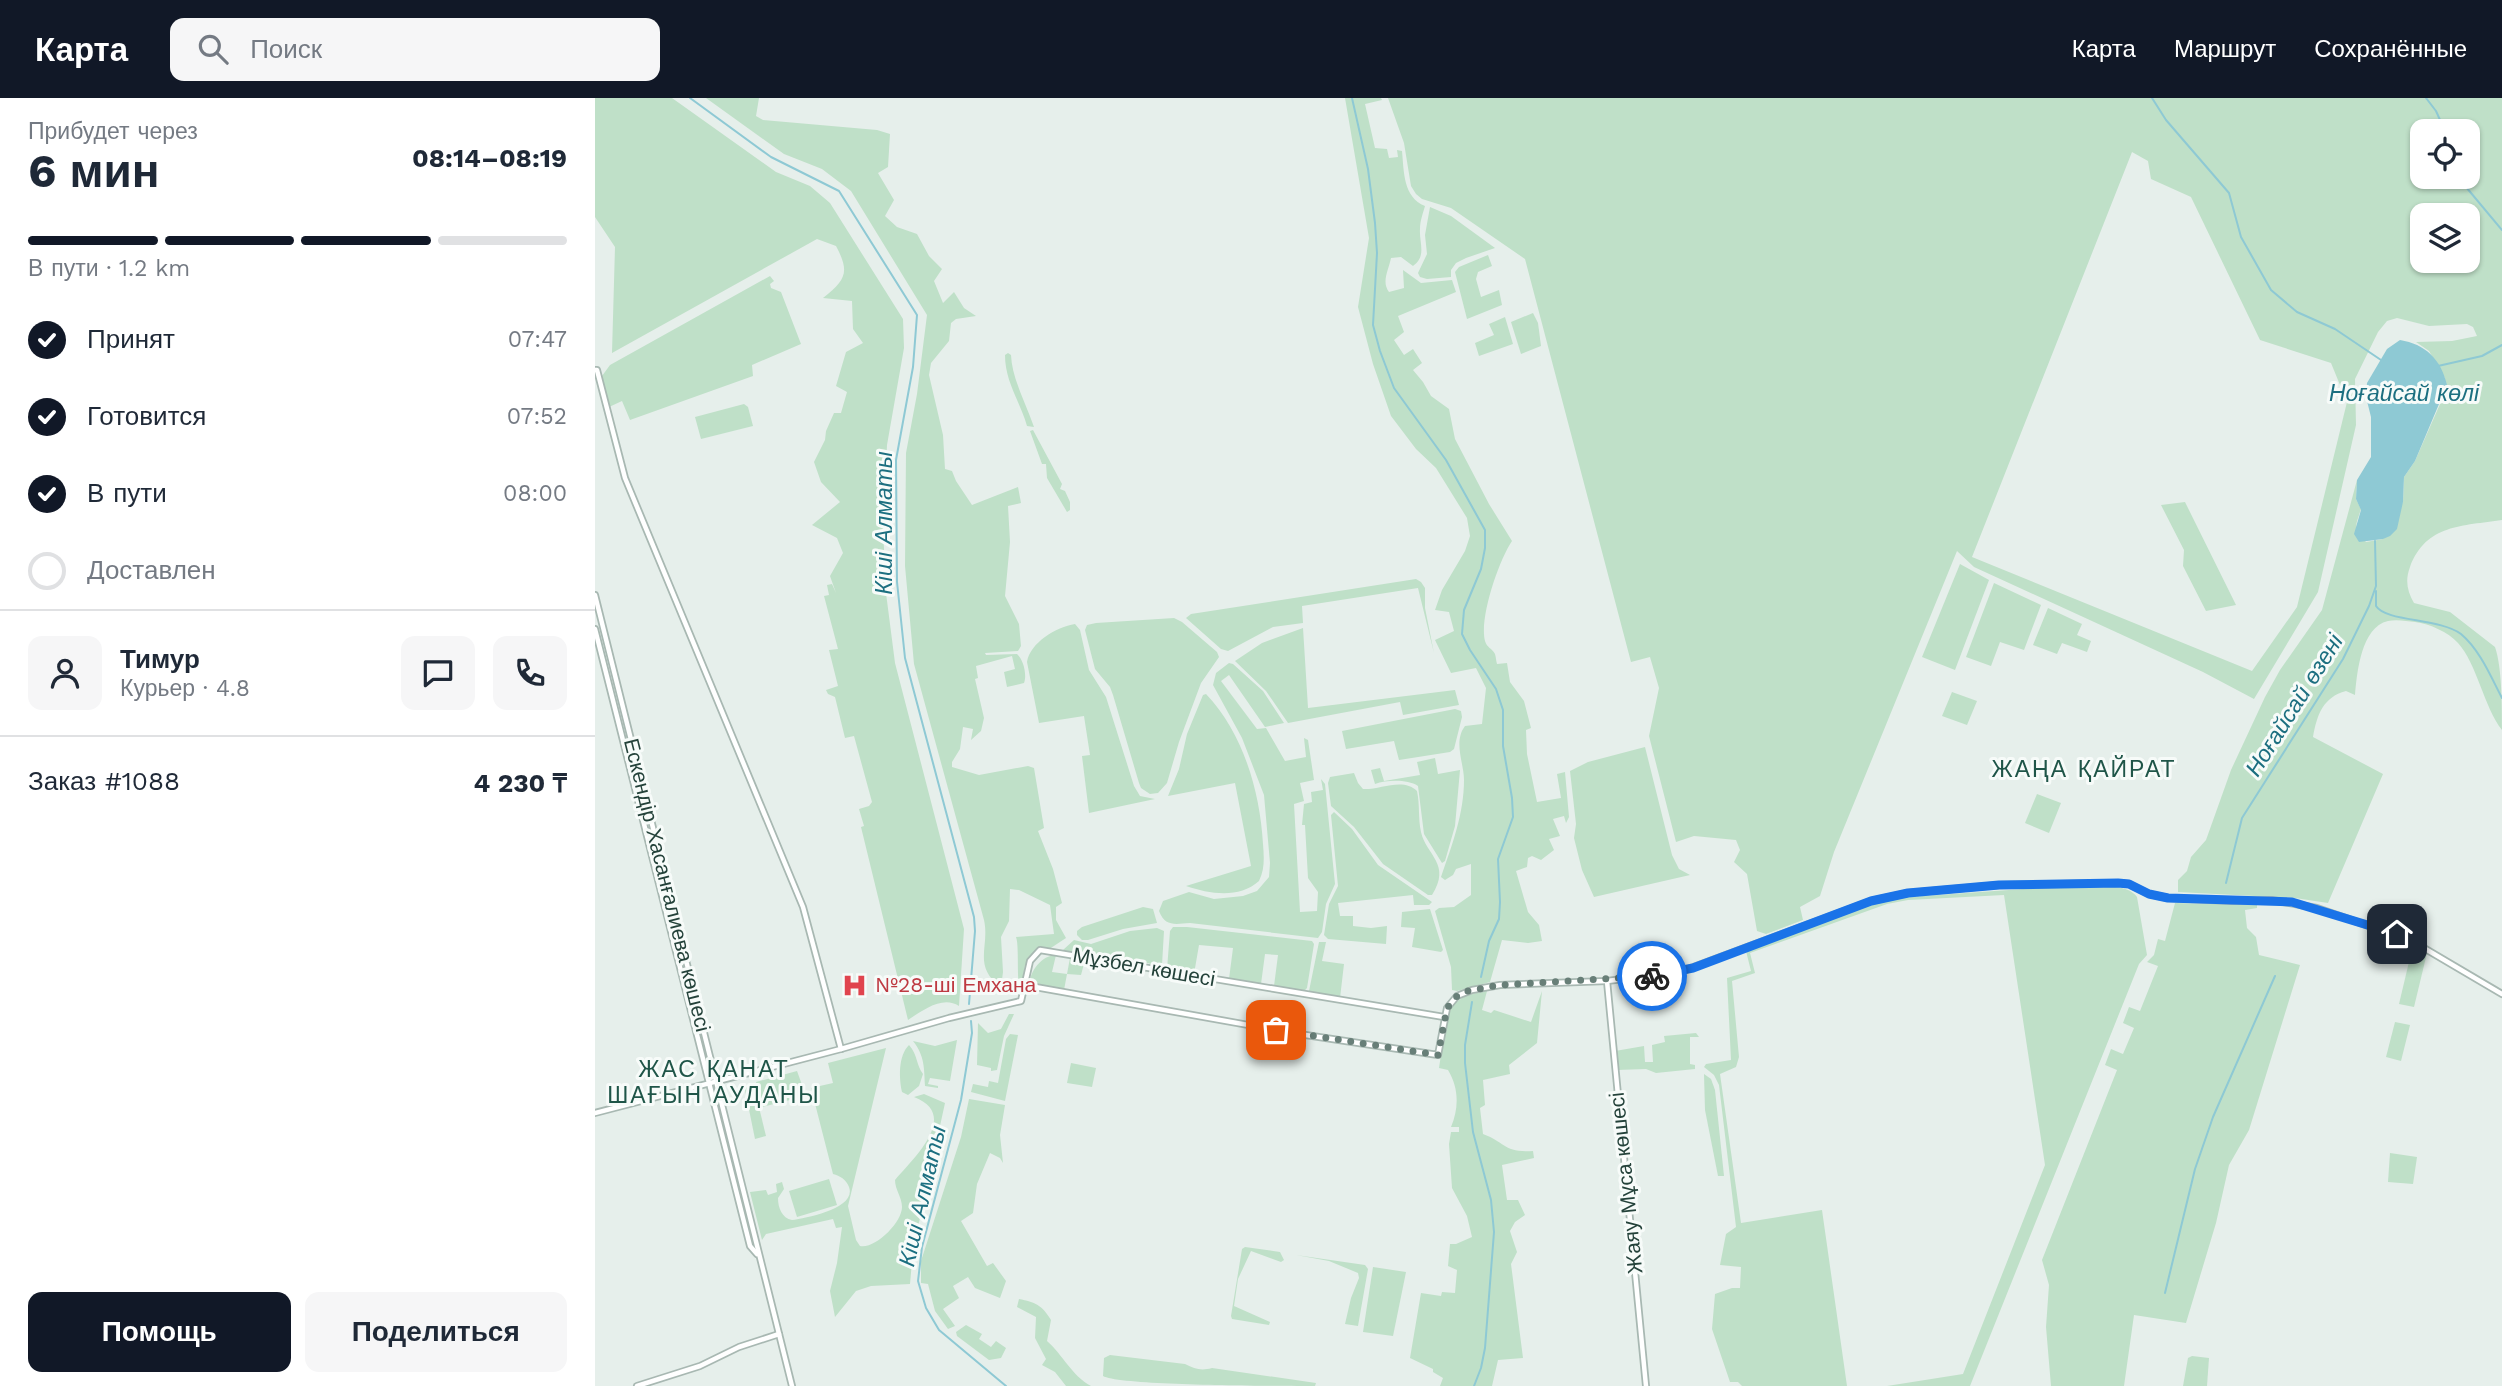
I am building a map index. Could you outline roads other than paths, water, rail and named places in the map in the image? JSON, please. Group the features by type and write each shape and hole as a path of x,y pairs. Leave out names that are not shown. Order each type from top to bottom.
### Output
{"street":[{"path":"595,370 625,478 803,907 841,1049"},
{"name":"Ескендір Хасанғалиева көшесі","path":"595,595 792,1386"},
{"name":"Ескендір Хасанғалиева көшесі","path":"595,629 751,1246 760,1258"},
{"path":"595,1113 1021,1001 1024,985 1299,1034 1438,1055 1444,1017 1453,1000 1472,990 1500,985 1607,981 1655,976 1693,968 1860,904 1897,895 1999,885 2125,883 2149,894 2168,898 2272,900 2317,908 2404,937 2502,994"},
{"name":"Мұзбел көшесі","path":"1024,985 1030,961 1040,950 1444,1017"},
{"name":"Жаяу Мұса көшесі","path":"1607,981 1646,1386"},
{"path":"637,1386 700,1366 739,1347 779,1334"}],"water":[{"name":"Ноғайсай көлі","path":"2400,340 2417,345 2431,354 2441,368 2447,385 2415,461 2404,477 2403,502 2397,529 2383,539 2359,542 2354,534 2361,510 2356,499 2357,480 2371,457 2371,417 2366,397 2367,383 2387,349"}],"waterway":[{"name":"Кіші Алматы","path":"690,98 771,157 839,191 917,315 913,367 896,460 897,582 905,658 974,917 969,1004"},
{"path":"1352,98 1368,169 1375,223 1377,253 1373,325 1380,351 1394,388 1446,460 1485,530 1481,569 1464,610 1462,634 1496,689 1503,710 1503,746 1513,817 1498,859 1499,919 1489,941 1481,977"},
{"name":"Ноғайсай өзені","path":"2152,98 2166,120 2229,193 2241,237 2271,290 2297,312 2335,329 2381,360"},
{"path":"2426,98 2440,119"},
{"path":"2468,189 2502,230"},
{"path":"2438,366 2482,356 2502,345"},
{"name":"Ноғайсай өзені","path":"2226,883 2242,818 2343,659 2369,606 2376,586 2375,541"},
{"path":"2376,591 2376,606 2382,611 2402,618 2440,625 2461,634 2479,656 2502,698"},
{"name":"Ноғайсай өзені","path":"2165,1293 2195,1169 2213,1117 2275,976"},
{"path":"1472,1002 1465,1063 1473,1132 1491,1200 1494,1232 1485,1348 1474,1386"},
{"name":"Кіші Алматы","path":"971,1021 972,1033 961,1100 922,1247 918,1281 926,1308 939,1330 1006,1386"}],"place":[{"name":"№28-ші Емхана","path":"855,985"}],"district":[{"name":"ЖАҢА ҚАЙРАТ","path":"2084,769"},
{"name":"ЖАС ҚАНАТ ШАҒЫН АУДАНЫ","path":"714,1082"}]}
